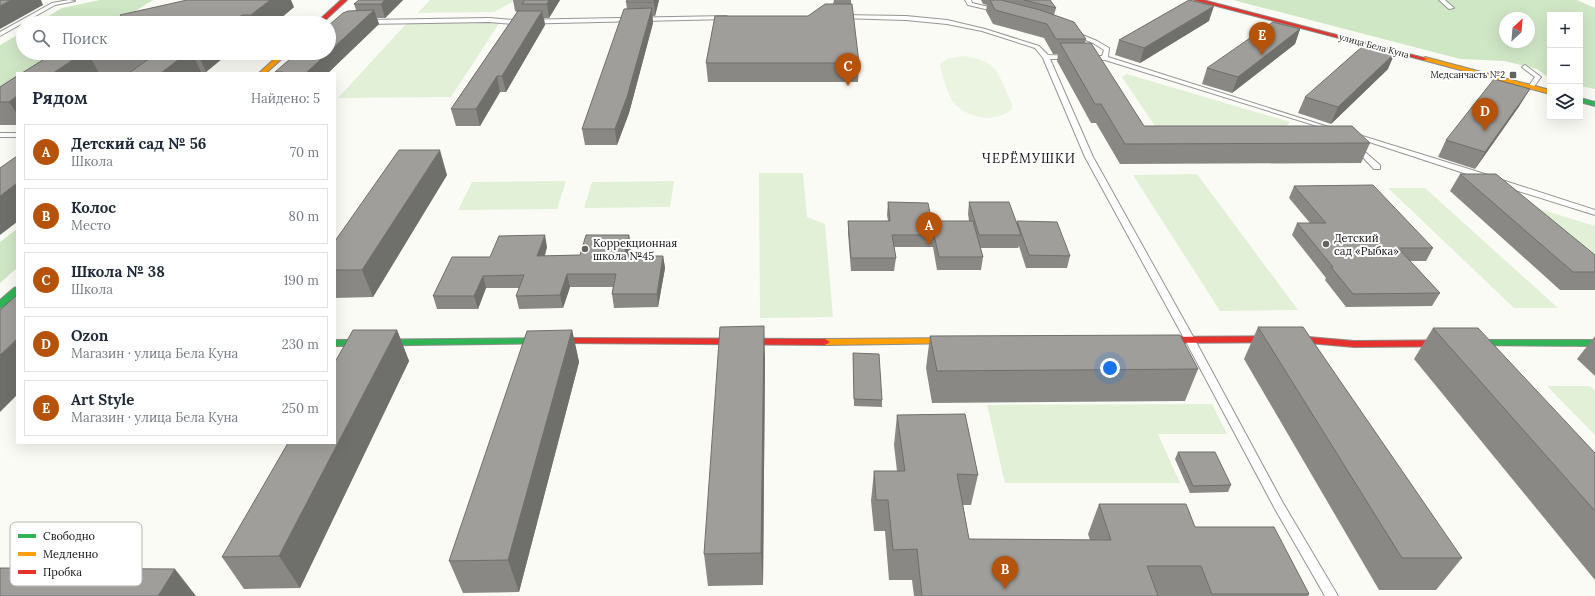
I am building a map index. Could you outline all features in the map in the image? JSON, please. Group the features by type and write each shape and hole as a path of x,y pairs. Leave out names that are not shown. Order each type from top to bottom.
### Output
{"street":[{"path":"327,16 344,0"},
{"name":"улица Бела Куна","path":"1197,0 1547,91"},
{"path":"263,72 277,60"},
{"path":"1583,101 1595,104"},
{"path":"0,305 16,291"},
{"path":"1142,340 1297,339 1354,344 1595,343"},
{"path":"336,343 429,341 750,343 967,341"}],"lane":[{"path":"968,0 970,4 1007,12"},
{"path":"1442,0 1451,8"},
{"path":"32,16 54,4 72,1"},
{"path":"835,17 906,18 947,22 983,30 1037,47 1046,57 1089,156 1279,506 1332,596"},
{"path":"358,22 482,20 514,22 729,18"},
{"path":"0,34 16,25"},
{"path":"1068,31 1095,42 1107,49 1105,58"},
{"path":"1046,57 1075,57"},
{"path":"1083,57 1105,58 1595,213"},
{"path":"1526,67 1538,77 1531,87"},
{"path":"0,134 16,135"},
{"path":"1351,142 1377,168"}],"green space":[{"path":"100,0 153,0 127,16 49,16 62,8"},
{"path":"430,0 516,0 494,12 418,13"},
{"path":"1233,0 1577,0 1595,8 1595,89 1583,87 1583,12 1547,12 1547,77 1537,69 1504,61 1460,59"},
{"path":"500,22 451,97 338,98 407,23"},
{"path":"16,36 16,60 56,60 37,72 16,72 16,85 0,95 0,45"},
{"path":"962,56 983,61 995,70 1012,104 1012,109 999,116 991,118 975,116 967,113 955,104 950,96 940,64 947,59"},
{"path":"1127,74 1290,122 1282,132 1159,132 1122,77"},
{"path":"759,173 803,173 807,217 825,224 833,317 760,318"},
{"path":"1197,174 1298,310 1220,311 1133,175"},
{"path":"566,181 557,209 458,210 472,182"},
{"path":"674,181 670,207 584,208 592,182"},
{"path":"1388,188 1425,188 1558,308 1514,308"},
{"path":"1533,207 1595,226 1595,257"},
{"path":"16,230 16,269 0,283 0,242"},
{"path":"1547,386 1590,386 1595,391 1595,435"},
{"path":"1212,404 1227,434 1158,434 1180,483 1005,483 987,405"}],"building":[{"path":"0,0 11,0 0,6"},
{"path":"187,0 270,0 251,15 120,15"},
{"path":"359,0 385,0 381,4 354,4"},
{"path":"525,0 549,0 547,4 522,4"},
{"path":"627,0 654,0 654,2 626,2"},
{"path":"990,0 1001,0 1040,10 1074,22 1086,39 1056,39 1047,24 995,10"},
{"path":"1024,0 1050,0 1056,8"},
{"path":"1189,0 1214,6 1144,48 1119,40"},
{"path":"825,4 852,4 859,63 706,63 715,16 808,16"},
{"path":"652,8 627,97 615,129 582,129 624,9"},
{"path":"374,10 336,45 336,19 348,11"},
{"path":"518,11 542,11 502,76 497,76 476,109 451,109"},
{"path":"1273,22 1300,29 1238,77 1207,68"},
{"path":"1060,43 1091,43 1144,126 1352,126 1370,143 1125,144 1101,104 1095,104"},
{"path":"1364,45 1395,53 1338,107 1305,97"},
{"path":"43,60 72,60 54,72 24,72"},
{"path":"147,60 178,60 162,72 130,72"},
{"path":"289,60 320,60 307,72 275,72"},
{"path":"16,77 16,97 9,102 0,102 0,87"},
{"path":"1494,79 1530,89 1485,152 1446,140"},
{"path":"399,150 440,150 362,270 336,270 336,240"},
{"path":"16,157 16,184 0,196 0,168"},
{"path":"1460,174 1496,174 1595,255 1595,272 1573,272"},
{"path":"1373,185 1433,248 1398,248 1440,293 1353,294 1297,223 1326,223 1294,186"},
{"path":"888,202 928,203 934,232 932,221 973,221 983,257 939,257 934,235 892,235 896,258 851,258 848,221 890,221"},
{"path":"969,202 1009,202 1021,235 979,235"},
{"path":"1017,221 1057,222 1070,256 1029,255"},
{"path":"545,235 537,256 580,255 586,235 629,235 624,256 663,256 657,294 612,294 616,274 567,274 560,295 516,296 524,275 483,276 474,296 433,296 452,257 490,257 499,236"},
{"path":"16,296 16,340 0,355 0,310"},
{"path":"764,326 761,553 704,554 720,327"},
{"path":"1258,327 1303,327 1462,558 1402,558"},
{"path":"1433,328 1478,328 1595,453 1595,511"},
{"path":"353,330 397,330 279,556 222,557 287,444 336,444 336,360"},
{"path":"572,330 508,560 449,561 527,331"},
{"path":"1180,335 1198,369 937,371 930,336"},
{"path":"853,353 879,354 882,400 854,399"},
{"path":"965,414 978,475 957,474 969,539 1111,540 1099,504 1186,504 1195,527 1274,527 1309,594 1212,594 1201,566 1147,566 1158,596 922,596 917,549 893,550 888,500 876,500 874,471 905,471 897,415"},
{"path":"1178,452 1215,452 1231,485 1193,486"},
{"path":"0,568 10,568 10,586 142,586 142,569 175,569 158,596 0,596"}],"traffic: fast":[{"path":"1583,101 1595,104"},
{"path":"0,305 16,291"},
{"path":"336,343 569,341"},
{"path":"1481,343 1595,343"}],"traffic: slow":[{"path":"1425,59 1547,91"},
{"path":"263,72 277,60"},
{"path":"825,342 960,341"}],"traffic: jam":[{"path":"327,16 344,0"},
{"path":"1197,0 1425,59"},
{"path":"1152,340 1297,339 1354,344 1481,343"},
{"path":"569,341 825,342"}],"place":[{"name":"Art Style","path":"1262,55"},
{"name":"Медсанчасть №2","path":"1513,75"},
{"name":"Школа № 38","path":"848,86"},
{"name":"Ozon","path":"1485,131"},
{"name":"Детский сад «Рыбка»","path":"1326,244"},
{"name":"Детский сад № 56","path":"929,245"},
{"name":"Коррекционная школа №45","path":"585,249"},
{"name":"Колос","path":"1005,589"}],"district":[{"name":"ЧЕРЁМУШКИ","path":"1029,158"}]}
